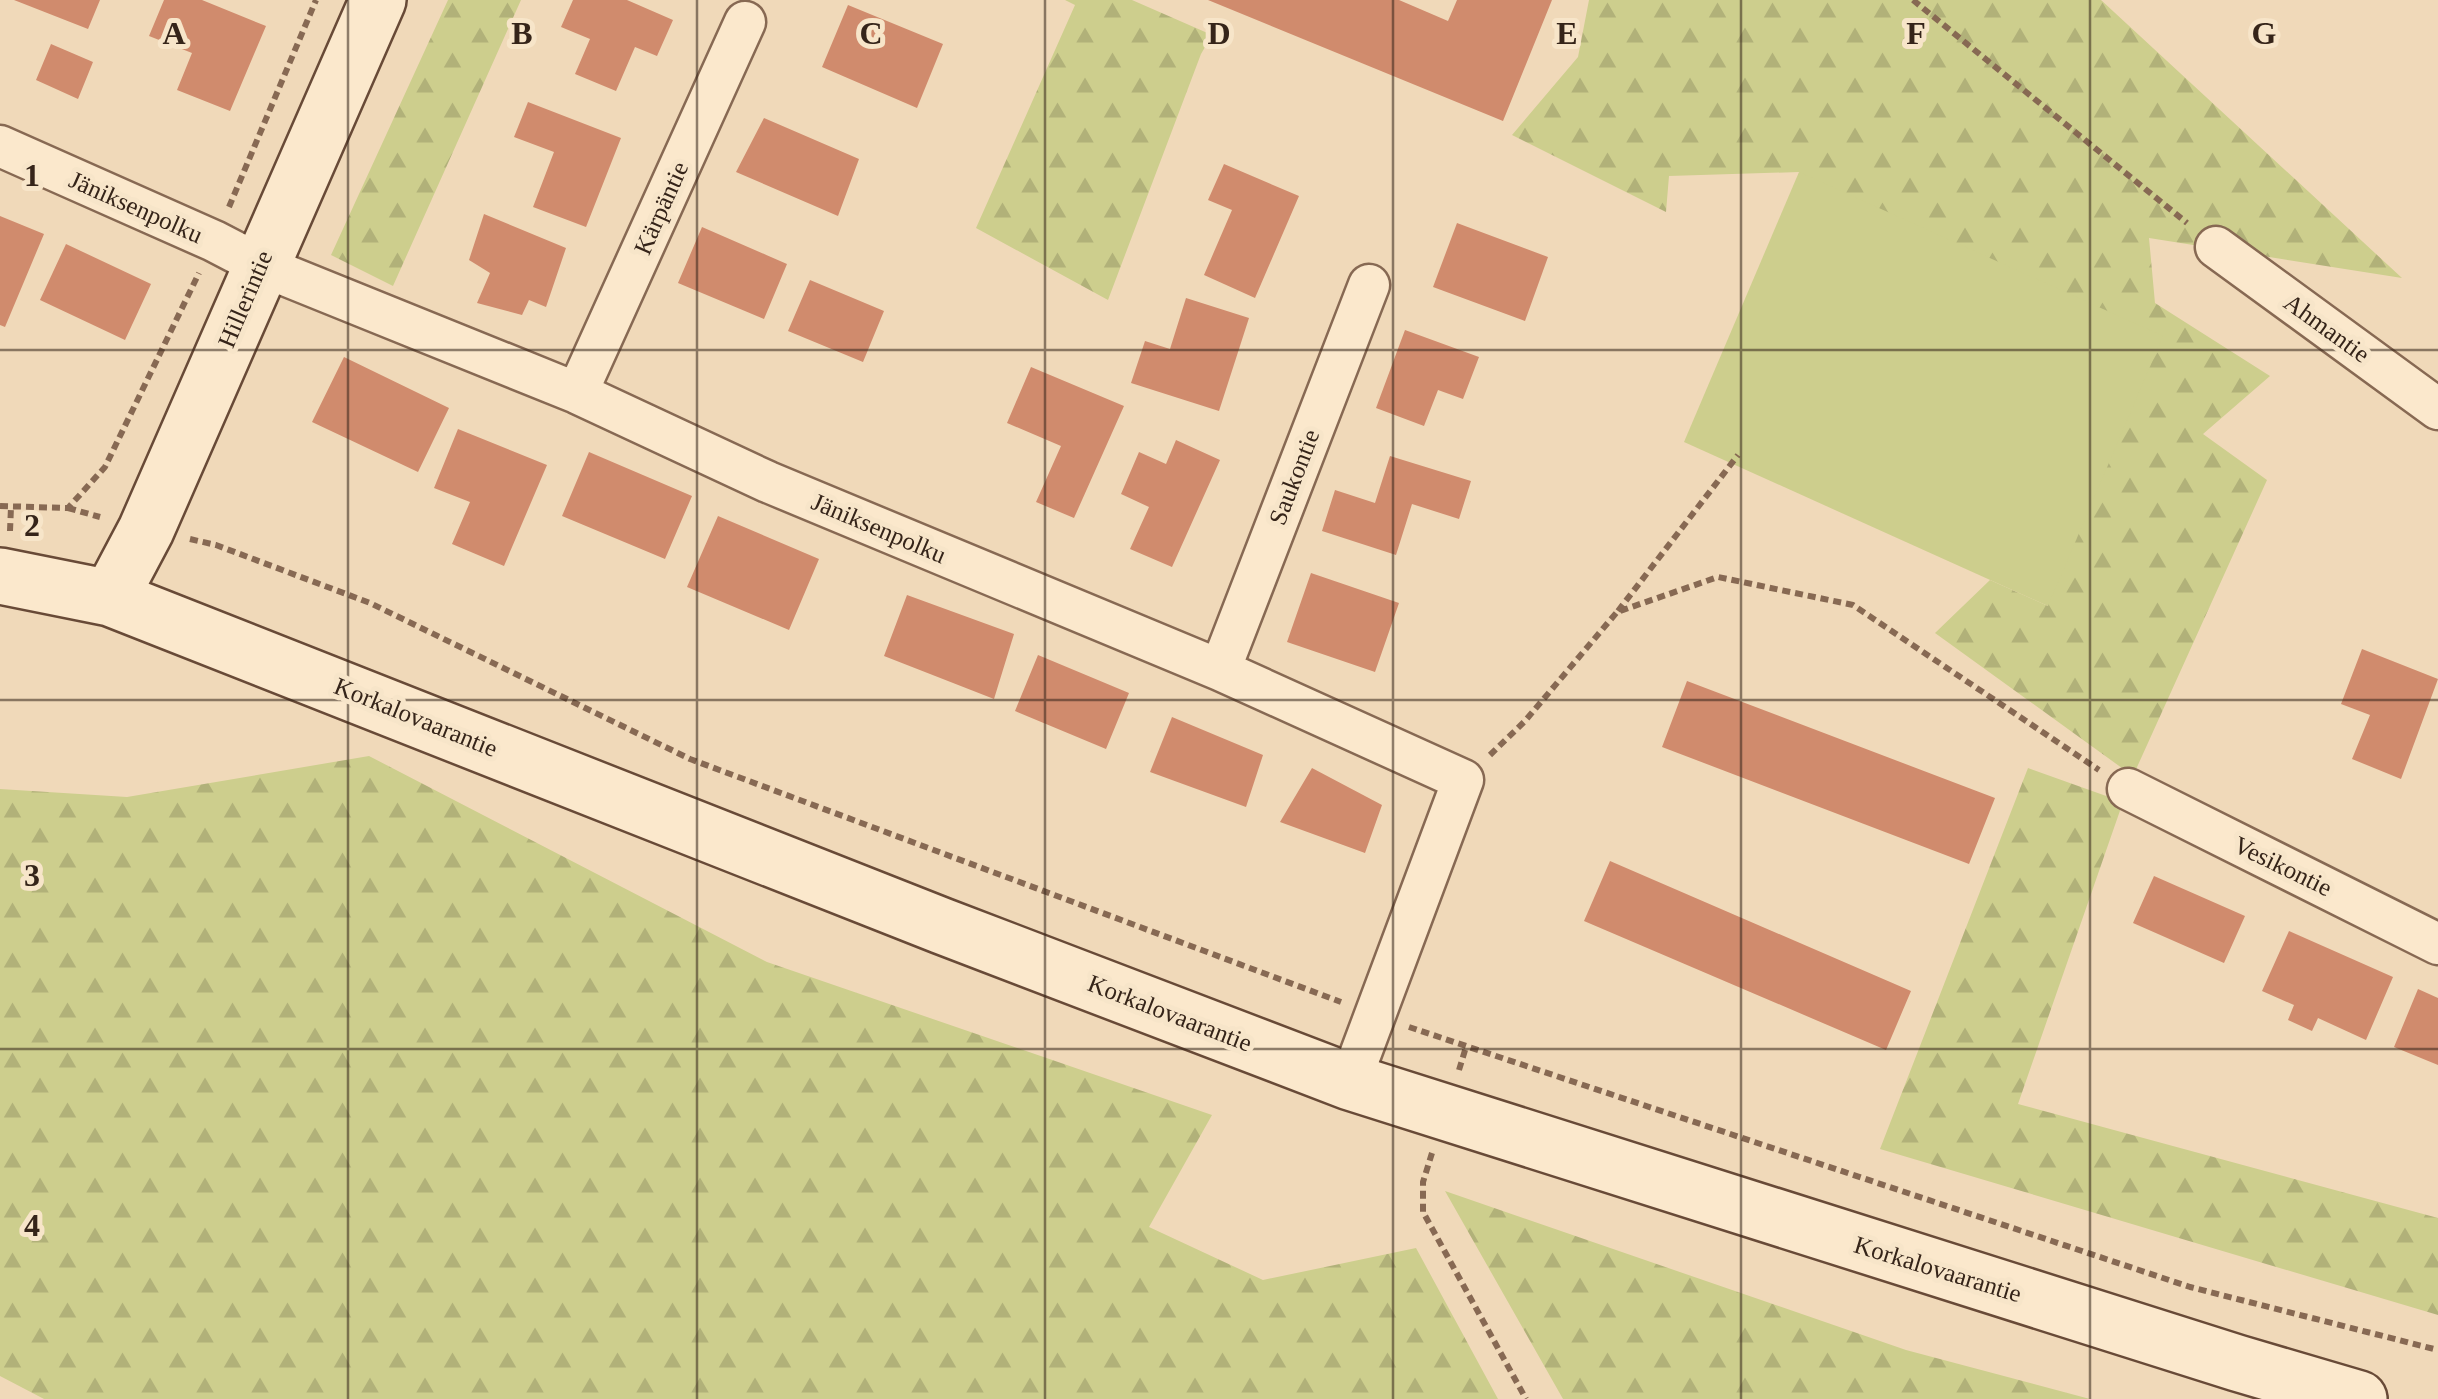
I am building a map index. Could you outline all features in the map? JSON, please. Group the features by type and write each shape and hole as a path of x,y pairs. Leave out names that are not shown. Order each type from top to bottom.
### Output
{"street":[{"name":"Hillerintie","path":"110,598 146,530 237,253 378,0"},
{"name":"Kärpäntie","path":"577,394 745,22"},
{"name":"Jäniksenpolku","path":"0,146 237,253 577,394 768,482 1220,670 1464,780"},
{"name":"Ahmantie","path":"2216,247 2438,410"},
{"name":"Saukontie","path":"1220,670 1369,285"},
{"name":"Korkalovaarantie","path":"0,576 110,598 942,926 1350,1082 2199,1352 2359,1399"},
{"path":"1350,1082 1464,780"},
{"name":"Vesikontie","path":"2128,789 2438,944"}],"path":[{"path":"68,508 105,467 237,253 316,0"},
{"path":"1913,0 2216,247"},
{"path":"1464,780 1525,721 1617,612 1738,455"},
{"path":"0,506 68,508 216,545 370,603 690,759 1374,1015 2190,1286 2438,1350"},
{"path":"1617,612 1718,577 1854,605 2128,789"},
{"path":"1423,1182 1423,1212 1526,1399"}],"green space":[{"path":"448,0 521,0 393,286 331,255"},
{"path":"1065,0 1132,0 1212,35 1201,54 1108,300 976,228 1075,5"},
{"path":"1589,0 2101,0 2402,278 2149,238 2155,303 2270,376 2203,434 2267,480 2133,776 1935,633 1990,580 2048,606 1799,172 1669,176 1666,212 1512,135 1578,57"},
{"path":"1799,172 2163,336 2048,606 1684,442"},
{"path":"369,756 767,962 1212,1115 1149,1227 1263,1280 1416,1248 1498,1399 44,1399 0,1376 0,789 127,797"},
{"path":"2028,768 2123,802 2018,1104 2438,1218 2438,1315 1880,1149"},
{"path":"1445,1191 1906,1350 2090,1399 1563,1399"}],"building":[{"path":"14,0 100,0 88,29"},
{"path":"164,0 202,0 266,26 230,111 177,90 192,53 149,36"},
{"path":"573,0 627,0 673,20 657,56 635,47 616,91 575,74 590,39 561,27"},
{"path":"1208,0 1399,0 1448,21 1457,0 1552,0 1503,121"},
{"path":"848,5 943,44 917,108 822,67"},
{"path":"51,44 93,62 78,99 36,80"},
{"path":"528,102 621,138 586,227 533,207 554,152 514,137"},
{"path":"764,118 859,159 838,216 736,172"},
{"path":"1224,164 1299,196 1255,298 1204,275 1232,210 1208,200"},
{"path":"484,214 566,248 546,307 529,300 522,315 477,303 490,273 469,260"},
{"path":"0,216 44,234 5,327 0,325"},
{"path":"1457,223 1548,257 1525,321 1433,287"},
{"path":"702,227 787,264 764,319 678,283"},
{"path":"66,244 151,284 125,340 40,300"},
{"path":"810,280 884,311 863,362 788,331"},
{"path":"1186,298 1249,318 1219,411 1131,383 1145,341 1170,349"},
{"path":"1405,330 1479,357 1463,399 1438,390 1424,426 1376,408"},
{"path":"344,357 449,408 418,472 312,422"},
{"path":"1031,367 1124,406 1074,518 1036,502 1061,446 1007,423"},
{"path":"458,429 547,465 504,566 452,544 470,502 434,488"},
{"path":"1176,440 1220,460 1172,567 1130,549 1149,507 1121,494 1139,452 1166,464"},
{"path":"589,452 692,496 665,559 562,516"},
{"path":"1390,456 1471,481 1459,519 1412,504 1396,555 1322,531 1335,490 1375,503"},
{"path":"718,516 819,559 789,630 687,587"},
{"path":"1311,573 1399,603 1375,672 1287,642"},
{"path":"907,595 1014,634 994,699 884,656"},
{"path":"2362,649 2438,679 2401,779 2352,759 2370,715 2341,704"},
{"path":"1038,655 1129,693 1106,749 1015,711"},
{"path":"1687,681 1995,798 1969,864 1662,747"},
{"path":"1172,717 1263,755 1246,807 1150,772"},
{"path":"1312,768 1382,805 1365,853 1280,822"},
{"path":"1610,861 1911,991 1886,1050 1584,921"},
{"path":"2154,876 2245,916 2224,963 2133,923"},
{"path":"2289,931 2393,977 2366,1040 2318,1018 2312,1031 2288,1020 2294,1005 2262,991"},
{"path":"2418,989 2438,998 2438,1065 2394,1047"}]}
